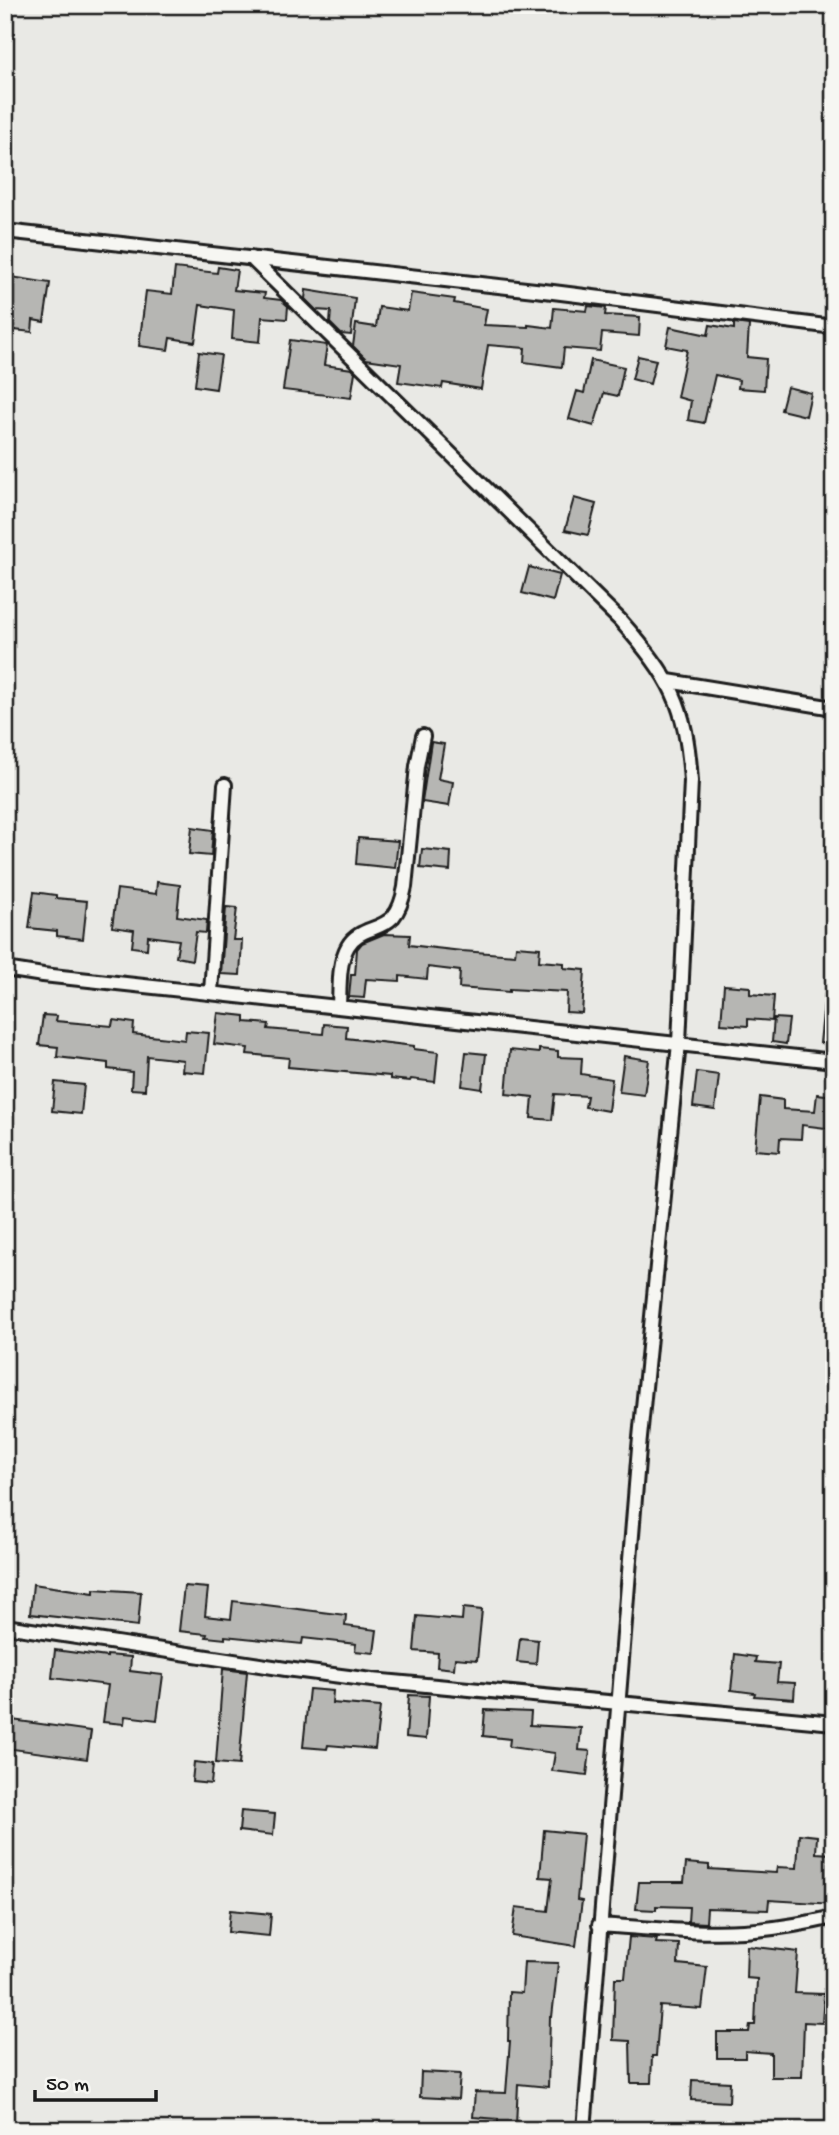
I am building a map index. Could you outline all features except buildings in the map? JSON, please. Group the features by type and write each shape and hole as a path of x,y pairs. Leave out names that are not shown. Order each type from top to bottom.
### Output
{"street":[{"path":"5,231 834,327"},
{"path":"251,258 621,620 654,659 668,681 680,707 689,746 691,781 678,1043 617,1702 584,2130"},
{"path":"668,681 834,708"},
{"path":"339,1006 343,960 348,946 359,934 386,924 401,905 423,736"},
{"path":"211,992 225,786"},
{"path":"5,969 834,1060"},
{"path":"5,1626 372,1680 834,1723"},
{"path":"599,1925 708,1932 744,1931 834,1917"}]}
